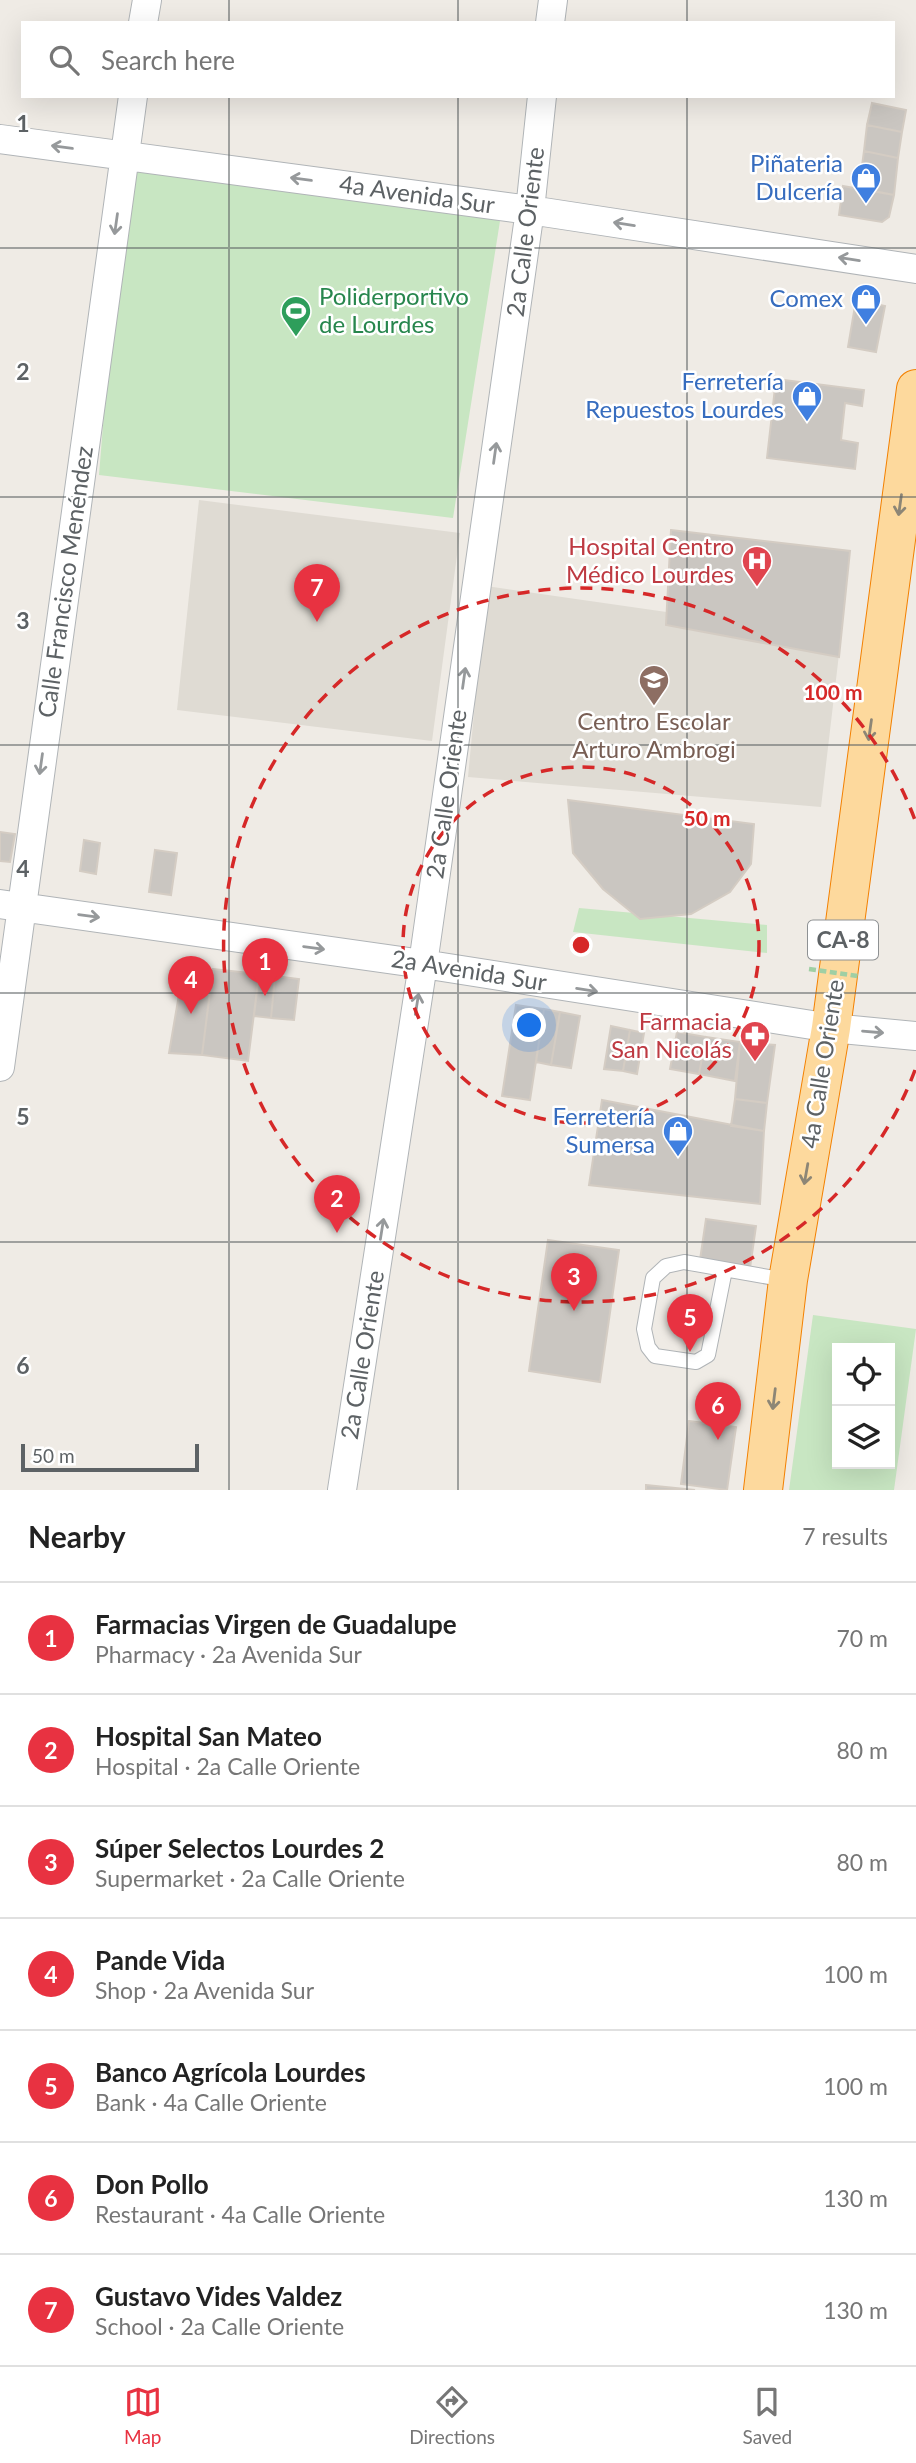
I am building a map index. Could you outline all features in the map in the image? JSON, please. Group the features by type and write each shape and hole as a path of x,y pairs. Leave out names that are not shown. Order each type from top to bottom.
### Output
{"highway":[{"name":"4a Calle Oriente","path":"763,1490 788,1280 831,1028 916,389"}],"street":[{"path":"144,21 147,0"},
{"path":"550,21 553,0"},
{"name":"Calle Francisco Menéndez","path":"0,1067 11,905 133,98"},
{"name":"2a Calle Oriente","path":"342,1490 423,964 530,210 542,98"},
{"name":"4a Avenida Sur","path":"0,139 530,210 916,269"},
{"name":"2a Avenida Sur","path":"11,905 423,964 831,1028 916,1036"}],"lane":[{"path":"725,1270 708,1355 696,1362 655,1356 644,1338 653,1278 666,1266 676,1262 788,1280"}],"path":[{"path":"809,969 858,976"}],"shaded area":[{"path":"199,500 460,533 432,741 177,710"},
{"name":"Centro Escolar Arturo Ambrogi","path":"486,586 841,637 821,807 468,777"}],"green space":[{"name":"Poliderportivo de Lourdes","path":"124,164 503,202 453,518 99,475"},
{"path":"579,908 767,925 767,953 573,932"},
{"path":"813,1315 916,1329 894,1490 789,1490"}],"building":[{"path":"872,103 906,110 902,132 867,125"},
{"path":"867,125 902,132 898,158 864,151"},
{"path":"864,151 898,158 894,195 859,188"},
{"name":"Piñateria Dulcería","path":"843,186 894,195 889,217 882,222 839,215"},
{"name":"Comex","path":"856,300 885,306 876,352 848,347"},
{"name":"Ferretería Repuestos Lourdes","path":"776,379 864,390 862,406 845,403 841,440 858,443 855,469 767,458"},
{"name":"Hospital Centro Médico Lourdes","path":"671,530 850,551 839,657 666,625"},
{"path":"568,800 754,824 751,864 730,892 691,914 640,919 603,889 573,853"},
{"path":"0,832 15,834 10,862 0,861"},
{"path":"84,840 100,843 96,874 80,871"},
{"path":"155,850 177,853 171,895 149,892"},
{"path":"213,969 259,974 248,1061 202,1055"},
{"path":"183,971 212,975 202,1055 169,1053"},
{"path":"259,974 275,976 271,1018 254,1016"},
{"path":"275,976 299,979 294,1020 271,1018"},
{"path":"516,1005 544,1009 530,1100 502,1096"},
{"path":"544,1009 560,1012 551,1065 536,1062"},
{"path":"560,1012 580,1016 571,1068 551,1065"},
{"path":"611,1026 630,1030 623,1071 604,1069"},
{"path":"630,1030 644,1033 637,1074 623,1071"},
{"path":"677,1032 706,1037 699,1074 670,1069"},
{"path":"706,1037 740,1042 735,1081 699,1074"},
{"name":"Farmacia San Nicolás","path":"740,1042 775,1045 767,1103 735,1099"},
{"path":"735,1099 767,1103 764,1131 731,1126"},
{"name":"Ferretería Sumersa","path":"602,1100 764,1131 760,1204 589,1185"},
{"path":"706,1219 756,1226 750,1268 700,1260"},
{"path":"548,1240 619,1250 600,1382 529,1371"},
{"path":"689,1421 736,1427 727,1490 681,1484"},
{"path":"646,1485 695,1490 646,1490"}],"place":[{"name":"Piñateria Dulcería","path":"866,205"},
{"name":"Comex","path":"866,326"},
{"name":"Poliderportivo de Lourdes","path":"296,338"},
{"name":"Ferretería Repuestos Lourdes","path":"807,423"},
{"name":"Hospital Centro Médico Lourdes","path":"757,588"},
{"name":"Gustavo Vides Valdez","path":"317,622"},
{"name":"Centro Escolar Arturo Ambrogi","path":"654,707"},
{"name":"Farmacias Virgen de Guadalupe","path":"265,996"},
{"name":"Pande Vida","path":"191,1014"},
{"name":"Farmacia San Nicolás","path":"755,1063"},
{"name":"Ferretería Sumersa","path":"678,1158"},
{"name":"Hospital San Mateo","path":"337,1233"},
{"name":"Súper Selectos Lourdes 2","path":"574,1311"},
{"name":"Banco Agrícola Lourdes","path":"690,1352"},
{"name":"Don Pollo","path":"718,1440"}]}
